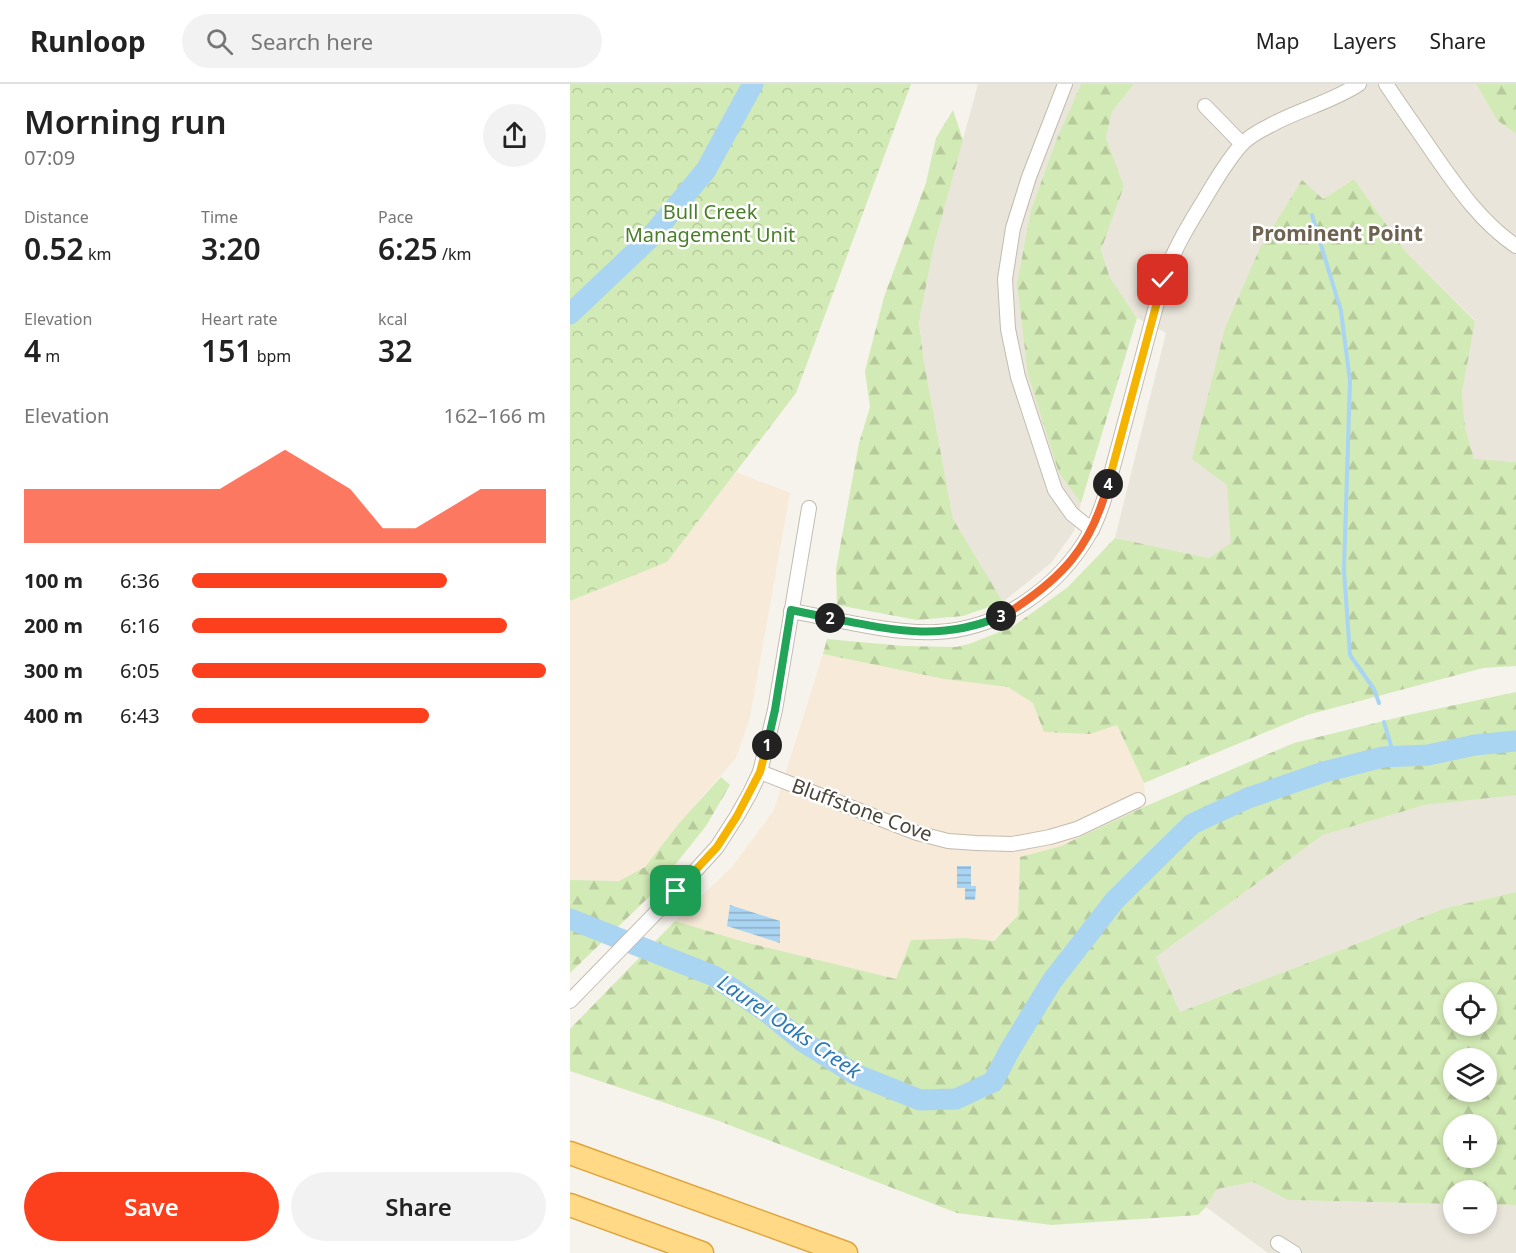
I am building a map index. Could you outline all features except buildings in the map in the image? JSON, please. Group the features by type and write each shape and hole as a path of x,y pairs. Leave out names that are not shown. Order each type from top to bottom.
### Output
{"highway":[{"path":"570,1153 846,1253"},
{"path":"570,1205 702,1253"}],"street":[{"path":"1065,84 1029,177 1013,228 1005,279 1008,329 1018,377 1055,490 1072,514 1092,530"},
{"path":"791,610 892,630 947,631 984,623 1008,613 1044,588 1077,554 1092,530 1106,493 1163,280 1180,239 1218,176 1242,144 1272,124 1339,96 1359,84"},
{"path":"1386,84 1477,213 1499,234 1516,246"},
{"path":"1205,106 1242,144"},
{"path":"570,1001 717,847 737,816 760,772 775,710 809,508"},
{"name":"Bluffstone Cove","path":"760,772 917,833 948,841 1012,844 1050,837 1077,829 1138,800"},
{"path":"1278,1242 1294,1253"}],"shaded area":[{"path":"978,84 1081,84 1055,144 1031,210 1059,473 1081,503 1074,531 1051,563 1003,602 953,519 924,362 919,320 935,242"},
{"path":"1134,84 1476,84 1497,120 1516,134 1516,462 1474,460 1465,427 1462,393 1475,320 1405,251 1354,179 1323,199 1227,485 1232,543 1209,558 1115,538 1166,333 1137,318 1110,278 1101,250 1124,186 1106,138 1112,112"},
{"path":"736,472 790,493 750,717 736,758 680,822 645,867 619,881 570,880 570,601 667,562"},
{"path":"823,654 944,679 1008,687 1090,734 1117,725 1144,783 1146,806 1061,846 1020,857 1018,915 993,941 965,938 911,940 896,979 741,941 675,921 732,867 774,810"},
{"path":"1516,795 1516,892 1442,909 1180,1012 1156,957 1323,835 1425,805"},
{"path":"1253,1182 1288,1200 1443,1204 1443,1234 1497,1234 1497,1204 1516,1205 1516,1253 1268,1253 1206,1207 1217,1189"}],"green space":[{"name":"Bull Creek Management Unit","path":"570,84 911,84 796,393 667,562 570,601"},
{"path":"1081,84 1134,84 1112,112 1106,138 1124,186 1101,250 1110,278 1137,318 1081,503 1059,473 1028,374 1017,284 1031,210 1056,141"},
{"path":"1476,84 1516,84 1516,134 1497,120"},
{"path":"953,110 963,140 935,242 919,321 924,362 953,519 1003,602 963,616 917,620 837,605 836,569 859,443 870,407 865,371 884,297 926,183 936,138"},
{"path":"1354,179 1405,251 1475,321 1462,393 1465,427 1474,459 1516,462 1516,666 1483,668 1307,715 1144,783 1117,725 1090,734 1044,732 1033,703 1008,687 944,679 823,654 827,639 903,646 956,647 1012,627 1068,587 1115,538 1209,558 1231,543 1227,485 1192,459 1225,328 1260,248 1302,180 1323,199"},
{"path":"1516,692 1516,795 1425,805 1323,835 1156,957 1180,1012 1442,909 1516,892 1516,1205 1497,1204 1497,1180 1443,1180 1443,1204 1288,1200 1253,1182 1217,1189 1198,1215 1052,1225 957,1213 719,1121 570,1071 570,1029 675,921 741,941 896,979 911,940 965,938 994,941 1018,915 1020,857 1061,846 1146,806 1294,743"},
{"path":"721,777 730,785 706,826 651,895 570,973 570,880 619,881 645,867 680,822"}],"water":[{"path":"957,866 971,866 971,886 976,886 975,900 965,900 965,888 957,888"},
{"path":"730,905 780,921 780,943 727,926"}],"waterway":[{"path":"570,314 648,240 706,170 753,84"},
{"path":"1312,215 1341,311 1350,381 1344,570 1350,655 1374,689 1379,703"},
{"path":"1384,722 1394,756"},
{"name":"Laurel Oaks Creek","path":"570,919 714,976 768,1013 802,1041 855,1074 920,1100 956,1099 993,1082 1052,981 1115,900 1192,824 1248,798 1324,772 1383,757 1428,755 1475,745 1516,741"}],"district":[{"name":"Prominent Point","path":"1337,234"}],"route":[{"path":"676,891 717,847 737,816 760,772 775,710 791,610 892,630 937,632 956,629 984,623 1008,613 1044,588 1077,554 1092,530 1106,493 1163,280"}]}
